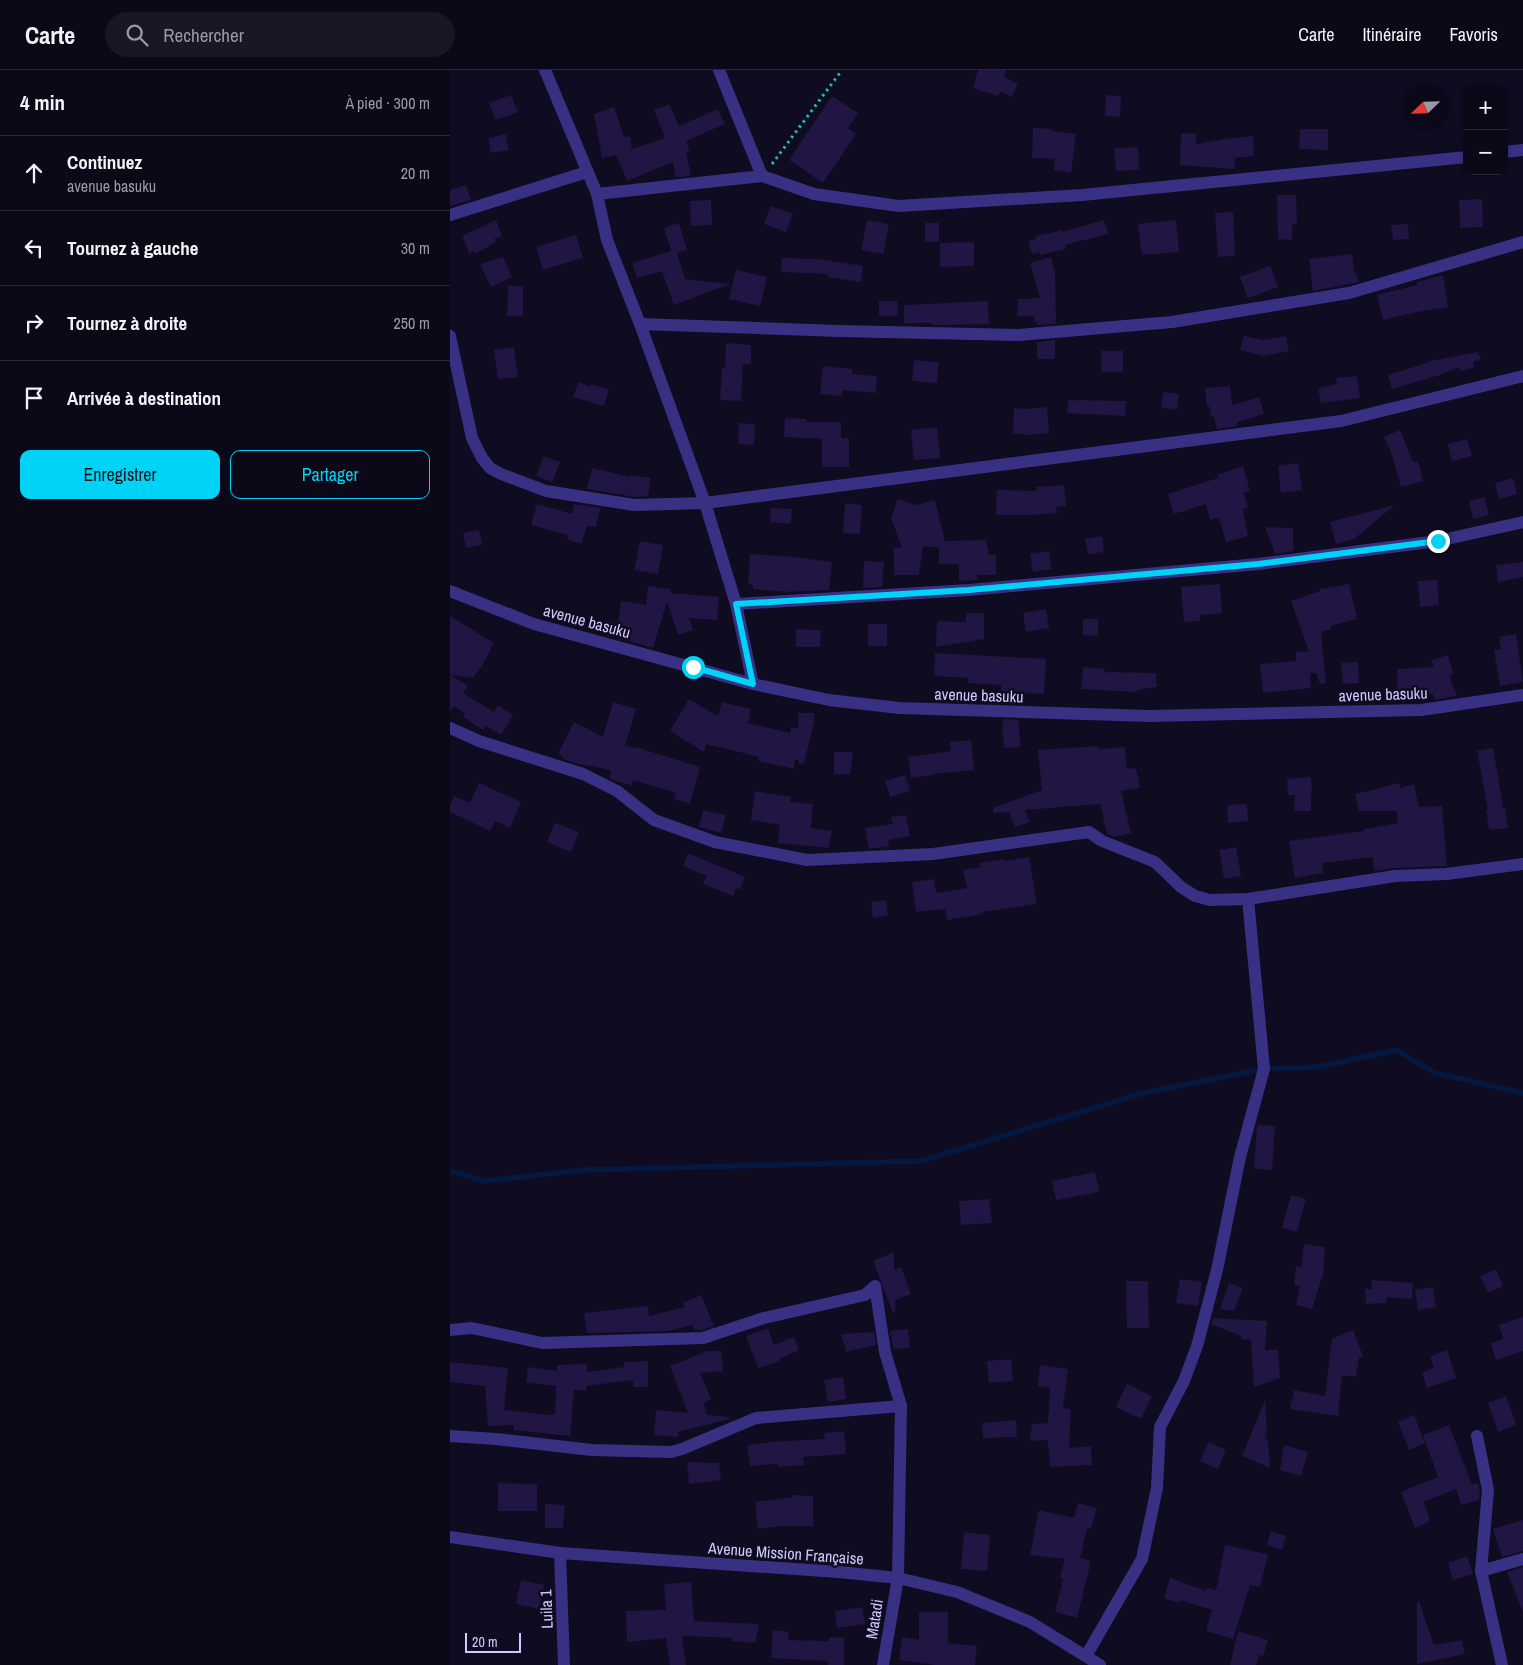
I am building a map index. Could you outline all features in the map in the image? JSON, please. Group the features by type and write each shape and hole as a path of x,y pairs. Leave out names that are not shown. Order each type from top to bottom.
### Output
{"street":[{"path":"545,70 597,194 607,240 640,324 705,503 736,604 753,684"},
{"path":"719,70 762,176"},
{"path":"1508,152 1523,150"},
{"path":"597,194 762,176 814,194 899,206 1082,195 1463,157"},
{"path":"450,215 588,172"},
{"path":"640,324 1019,335 1172,322 1349,293 1523,242"},
{"path":"450,336 472,438 482,458 490,468 546,491 634,506 705,503 1341,421 1523,376"},
{"path":"736,604 969,590 1258,564 1438,541 1523,522"},
{"name":"avenue basuku","path":"450,591 534,624 753,684 829,700 899,708 1149,716 1421,710 1523,695"},
{"path":"450,728 479,741 583,774 617,791 654,820 715,842 807,860 933,854 1089,832 1102,841 1155,862 1181,887 1195,896 1210,900 1248,898 1395,876 1447,874 1523,864"},
{"path":"1086,1656 1142,1560 1157,1488 1160,1427 1184,1381 1197,1346 1217,1270 1240,1157 1264,1069 1248,898"},
{"name":"Matadi","path":"450,1330 472,1328 542,1343 703,1338 764,1318 865,1295 875,1286 885,1352 901,1406 898,1578 884,1665"},
{"path":"450,1436 496,1439 592,1450 671,1452 756,1418 901,1406"},
{"path":"1477,1436 1488,1490 1481,1571 1502,1665"},
{"name":"Avenue Mission Française","path":"450,1537 560,1553 838,1572 898,1578 946,1588 1030,1622 1100,1665"},
{"name":"Luila 1","path":"560,1553 564,1665"},
{"path":"1481,1571 1523,1559"}],"path":[{"path":"762,176 842,70"}],"building":[{"path":"978,70 1006,70 1004,77 1018,84 1012,97 1000,91 998,96 973,88"},
{"path":"511,95 518,112 496,120 489,103"},
{"path":"1106,95 1121,96 1120,117 1105,116"},
{"path":"832,96 858,113 848,128 856,134 823,183 789,160"},
{"path":"669,104 679,126 718,109 725,124 686,141 690,151 686,152 691,176 676,177 673,162 627,181 616,155 602,158 594,114 614,107 624,137 630,136 632,149 665,138 654,110"},
{"path":"1033,128 1052,129 1052,131 1076,134 1071,173 1054,170 1055,159 1032,158"},
{"path":"1300,129 1328,129 1328,150 1299,149"},
{"path":"1181,133 1196,134 1196,144 1253,136 1254,156 1235,158 1234,169 1180,165"},
{"path":"506,134 509,150 491,153 488,138"},
{"path":"1138,147 1139,170 1116,171 1114,148"},
{"path":"466,185 471,200 450,206 450,190"},
{"path":"1277,195 1296,195 1297,224 1292,225 1292,240 1278,239"},
{"path":"1482,199 1483,227 1460,228 1459,200"},
{"path":"711,200 712,225 691,226 690,201"},
{"path":"771,206 793,214 786,232 764,224"},
{"path":"1233,212 1235,256 1218,257 1215,213"},
{"path":"496,220 502,236 494,239 496,242 475,254 474,251 469,253 462,236"},
{"path":"867,220 889,224 883,254 861,250"},
{"path":"1104,220 1108,234 1065,245 1066,249 1040,255 1039,252 1032,254 1028,241 1036,239 1036,236 1062,230 1062,232"},
{"path":"1176,220 1179,252 1142,255 1138,224"},
{"path":"679,223 687,250 677,253 685,279 730,284 674,305 662,271 637,278 632,263 671,251 664,228"},
{"path":"925,223 939,223 939,242 925,242"},
{"path":"1408,224 1409,239 1393,240 1391,225"},
{"path":"576,235 583,258 543,270 536,247"},
{"path":"974,242 974,266 940,267 940,243"},
{"path":"1352,254 1354,269 1359,282 1313,291 1309,259"},
{"path":"503,257 512,277 491,287 480,264"},
{"path":"1051,257 1055,272 1056,324 1037,325 1037,322 1034,322 1034,316 1017,316 1018,299 1040,298 1030,263"},
{"path":"782,258 818,259 863,266 861,282 827,277 828,274 781,272"},
{"path":"1270,266 1278,287 1248,298 1240,277"},
{"path":"736,270 767,277 760,306 729,299"},
{"path":"1443,275 1448,307 1383,320 1377,295 1417,285 1417,282"},
{"path":"508,286 523,286 523,316 507,316"},
{"path":"879,301 897,301 898,316 879,316"},
{"path":"988,301 989,324 933,325 933,323 904,323 904,305"},
{"path":"1244,336 1263,340 1286,336 1289,351 1263,356 1240,350"},
{"path":"1055,340 1055,359 1037,359 1037,342"},
{"path":"726,343 751,345 751,364 743,364 741,401 720,400 722,368 725,368"},
{"path":"514,347 518,377 498,379 494,350"},
{"path":"1101,351 1123,351 1123,372 1102,372"},
{"path":"1478,352 1481,359 1473,362 1474,368 1460,371 1459,367 1440,375 1392,389 1388,375 1430,361"},
{"path":"914,360 939,362 937,383 912,381"},
{"path":"823,366 852,369 852,374 877,376 876,393 842,390 842,396 820,394"},
{"path":"1357,376 1360,398 1321,403 1318,388 1337,384 1336,378"},
{"path":"579,382 591,387 591,384 609,390 604,406 573,397"},
{"path":"1230,386 1232,405 1259,397 1264,414 1237,422 1238,426 1217,429 1214,416 1211,416 1209,406 1207,406 1205,388"},
{"path":"1163,392 1179,394 1177,410 1161,408"},
{"path":"1068,400 1126,401 1125,416 1067,413"},
{"path":"1047,407 1049,433 1028,435 1013,433 1014,408"},
{"path":"785,418 806,419 806,422 841,422 841,438 849,438 849,467 822,467 822,439 784,437"},
{"path":"739,423 755,424 754,445 738,444"},
{"path":"937,427 940,458 914,460 911,430"},
{"path":"1400,430 1413,462 1418,461 1423,481 1401,487 1391,452 1384,437"},
{"path":"1467,439 1472,456 1452,461 1448,444"},
{"path":"544,456 560,462 552,482 536,476"},
{"path":"1298,463 1302,490 1281,493 1278,466"},
{"path":"1243,466 1250,491 1244,492 1248,508 1243,509 1248,536 1226,542 1219,518 1210,520 1206,504 1174,514 1168,494 1218,478 1217,475"},
{"path":"592,468 630,477 631,475 651,478 648,496 635,497 587,489"},
{"path":"1513,478 1517,494 1499,499 1495,483"},
{"path":"1064,485 1066,506 1056,507 1057,513 996,515 997,490 1037,491 1036,487"},
{"path":"1484,497 1489,515 1473,519 1469,501"},
{"path":"898,499 916,505 935,500 945,541 986,540 988,555 996,555 996,575 977,575 977,580 959,581 959,564 939,564 939,548 923,546 919,575 894,575 894,548 902,548 891,518"},
{"path":"845,503 862,505 860,534 843,533"},
{"path":"537,504 572,514 574,504 600,508 596,527 587,526 581,544 567,539 568,535 531,525"},
{"path":"1395,505 1354,539 1336,544 1330,522"},
{"path":"771,508 792,509 791,524 770,522"},
{"path":"1265,527 1293,528 1293,551 1275,554"},
{"path":"479,530 482,545 466,548 463,533"},
{"path":"1102,536 1104,552 1088,554 1085,539"},
{"path":"640,541 663,545 658,574 634,570"},
{"path":"1049,551 1052,569 1033,572 1030,554"},
{"path":"750,554 832,562 829,590 788,592 753,589 753,585 748,584"},
{"path":"864,561 884,562 882,587 863,588"},
{"path":"1523,562 1523,577 1498,582 1496,565"},
{"path":"1437,580 1439,605 1420,607 1418,581"},
{"path":"1220,584 1222,613 1200,615 1200,621 1184,622 1181,587"},
{"path":"1349,584 1357,619 1330,626 1331,629 1321,632 1326,683 1320,684 1316,673 1310,673 1311,688 1263,693 1260,664 1296,661 1296,652 1309,651 1291,601 1320,591 1320,589"},
{"path":"648,586 671,589 670,593 719,597 717,620 689,618 693,630 678,635 667,602 653,648 602,634 604,620 618,623 621,601 646,605"},
{"path":"1046,609 1049,628 1026,632 1023,613"},
{"path":"966,613 984,613 984,639 936,647 937,621 966,622"},
{"path":"450,616 494,643 482,666 473,678 450,675"},
{"path":"1083,619 1098,619 1098,636 1083,635"},
{"path":"868,624 887,624 887,646 868,646"},
{"path":"796,629 821,630 820,647 796,647"},
{"path":"1516,634 1523,682 1500,686 1494,650 1501,649 1499,637"},
{"path":"935,653 1046,659 1044,694 1016,693 1017,704 1002,703 1001,685 968,683 969,678 934,676"},
{"path":"1448,655 1453,674 1449,676 1457,696 1435,700 1433,694 1398,696 1397,669 1434,667 1431,660"},
{"path":"1358,662 1359,683 1343,684 1341,663"},
{"path":"1083,667 1105,669 1104,672 1156,673 1157,687 1137,690 1137,692 1081,689"},
{"path":"450,675 468,686 463,693 494,712 498,705 513,715 501,735 485,726 483,730 463,717 465,714 454,706 450,712"},
{"path":"689,699 718,716 722,702 751,709 748,723 790,733 791,727 798,729 798,713 814,713 814,722 804,764 798,763 798,760 795,760 794,769 758,761 759,757 706,744 704,752 670,731"},
{"path":"613,702 636,709 625,746 639,748 700,767 690,804 674,799 676,793 633,780 632,785 618,782 610,779 611,770 574,763 561,758 562,756 558,754 574,722 603,737"},
{"path":"1003,719 1018,720 1021,747 1004,748"},
{"path":"971,740 974,770 911,778 908,757 951,751 950,742"},
{"path":"1099,746 1099,749 1125,747 1127,769 1136,768 1140,788 1121,791 1131,833 1114,837 1107,834 1100,804 1025,810 1030,822 1015,827 1009,812 994,813 993,808 1042,790 1038,750"},
{"path":"1493,748 1508,828 1489,830 1486,810 1488,809 1477,751"},
{"path":"834,752 853,752 850,774 834,774"},
{"path":"905,775 910,791 890,797 885,781"},
{"path":"1311,777 1311,811 1294,811 1295,795 1288,795 1287,779"},
{"path":"479,783 521,802 510,828 495,821 490,831 450,812 450,805 454,796 470,803"},
{"path":"1400,783 1400,788 1414,784 1419,807 1442,806 1447,866 1395,868 1374,871 1373,857 1322,863 1323,873 1295,878 1289,841 1364,831 1364,829 1398,823 1397,811 1359,811 1355,794"},
{"path":"755,791 791,797 790,802 813,804 811,828 832,831 828,848 778,843 780,825 751,820"},
{"path":"1247,804 1248,821 1228,823 1227,805"},
{"path":"703,810 726,815 721,833 699,827"},
{"path":"906,815 910,836 888,840 889,846 869,849 865,828 893,824 891,817"},
{"path":"555,823 579,832 571,852 547,842"},
{"path":"1236,847 1241,876 1224,879 1219,850"},
{"path":"688,853 745,877 740,890 736,888 733,896 703,884 707,876 683,866"},
{"path":"1029,857 1037,904 982,912 983,914 947,920 945,909 916,912 912,882 934,879 936,893 967,888 963,870 981,867 980,863"},
{"path":"886,900 888,915 873,918 871,902"},
{"path":"1257,1125 1275,1126 1272,1170 1254,1169"},
{"path":"1095,1172 1099,1192 1056,1200 1052,1181"},
{"path":"1291,1195 1306,1199 1297,1232 1282,1228"},
{"path":"989,1199 992,1223 961,1225 959,1201"},
{"path":"1304,1244 1325,1247 1323,1274 1312,1309 1296,1305 1300,1286 1294,1285 1296,1266 1301,1267"},
{"path":"894,1252 894,1270 901,1267 911,1294 895,1300 895,1312 893,1313 873,1261"},
{"path":"1496,1269 1503,1286 1488,1293 1480,1276"},
{"path":"1180,1279 1202,1282 1198,1306 1176,1303"},
{"path":"1371,1280 1413,1283 1412,1299 1386,1297 1387,1303 1366,1304 1365,1289 1372,1289"},
{"path":"1126,1281 1148,1281 1149,1328 1127,1328"},
{"path":"1229,1283 1243,1288 1234,1311 1220,1309"},
{"path":"1433,1287 1436,1307 1418,1310 1415,1290"},
{"path":"701,1295 714,1326 702,1330 694,1330 692,1325 668,1331 587,1333 584,1313 648,1306 649,1316 685,1307 683,1303"},
{"path":"1523,1317 1523,1351 1496,1360 1491,1343 1503,1339 1499,1325"},
{"path":"1213,1318 1267,1321 1265,1350 1278,1350 1280,1378 1254,1387 1251,1340 1241,1339 1241,1336 1211,1324"},
{"path":"768,1328 774,1345 794,1337 799,1350 779,1359 780,1361 758,1368 746,1336"},
{"path":"908,1329 910,1348 893,1349 890,1331"},
{"path":"1353,1330 1363,1356 1359,1358 1356,1377 1342,1375 1338,1416 1290,1409 1294,1390 1325,1396 1332,1339"},
{"path":"874,1332 876,1345 846,1352 841,1334"},
{"path":"1447,1350 1456,1378 1427,1388 1422,1372 1434,1368 1430,1356"},
{"path":"707,1351 721,1351 723,1371 700,1373 711,1399 704,1403 707,1415 729,1417 729,1419 678,1432 678,1437 654,1435 656,1410 688,1413 670,1366"},
{"path":"1011,1359 1013,1381 989,1383 987,1361"},
{"path":"648,1361 648,1387 633,1387 633,1380 586,1386 586,1391 574,1390 570,1436 513,1430 514,1425 488,1426 485,1386 450,1382 450,1362 508,1368 504,1410 551,1415 555,1414 556,1386 526,1382 528,1367 557,1371 557,1365 587,1364 587,1372 624,1367 624,1362"},
{"path":"1040,1365 1068,1369 1063,1408 1071,1409 1069,1448 1091,1446 1092,1465 1050,1467 1047,1440 1030,1441 1032,1424 1048,1423 1050,1388 1038,1386"},
{"path":"843,1377 846,1399 828,1402 824,1380"},
{"path":"1127,1384 1152,1396 1141,1419 1116,1407"},
{"path":"1506,1396 1516,1425 1498,1432 1488,1403"},
{"path":"1265,1400 1267,1433 1265,1439 1268,1440 1270,1468 1242,1456"},
{"path":"1414,1415 1425,1443 1409,1450 1398,1422"},
{"path":"1016,1420 1017,1437 983,1438 982,1423"},
{"path":"1449,1425 1472,1485 1478,1483 1480,1490 1479,1500 1461,1505 1456,1489 1423,1502 1429,1516 1429,1522 1415,1528 1401,1492 1438,1477 1423,1435"},
{"path":"844,1431 846,1454 803,1457 804,1465 779,1467 777,1464 750,1466 747,1445 825,1439 824,1433"},
{"path":"1208,1442 1226,1450 1218,1469 1200,1461"},
{"path":"1284,1445 1308,1452 1301,1476 1280,1470"},
{"path":"687,1462 719,1463 721,1480 689,1484"},
{"path":"498,1483 537,1484 537,1511 498,1511"},
{"path":"792,1495 813,1496 813,1526 782,1526 758,1529 755,1502 793,1497"},
{"path":"1078,1503 1097,1508 1091,1529 1087,1528 1080,1558 1091,1561 1077,1618 1055,1612 1063,1579 1060,1578 1065,1559 1030,1555 1039,1510 1074,1518"},
{"path":"545,1504 565,1505 563,1528 545,1528"},
{"path":"1523,1520 1523,1551 1502,1557 1493,1529"},
{"path":"1271,1531 1286,1536 1282,1550 1267,1545"},
{"path":"964,1532 990,1535 987,1571 961,1569"},
{"path":"1225,1545 1268,1554 1260,1587 1250,1585 1233,1639 1206,1631 1212,1610 1180,1600 1179,1603 1164,1598 1170,1578 1206,1591 1207,1588 1216,1590"},
{"path":"1467,1556 1473,1574 1453,1580 1448,1563"},
{"path":"1523,1567 1523,1610 1522,1610 1507,1572"},
{"path":"521,1580 544,1585 539,1609 516,1604"},
{"path":"691,1582 694,1621 759,1624 755,1643 732,1641 732,1638 682,1636 686,1665 670,1665 666,1638 627,1642 626,1611 666,1610 664,1584"},
{"path":"1417,1602 1419,1602 1434,1645 1462,1640 1465,1654 1417,1664"},
{"path":"862,1607 865,1624 837,1628 835,1611"},
{"path":"919,1612 948,1612 948,1643 977,1646 975,1665 935,1665 899,1660 902,1637 919,1640"},
{"path":"773,1630 789,1632 788,1640 829,1641 829,1637 844,1638 844,1665 828,1665 828,1661 771,1658"},
{"path":"1238,1631 1268,1640 1263,1656 1259,1655 1256,1665 1230,1665"}],"waterway":[{"path":"450,1171 485,1181 583,1170 921,1161 1143,1093 1264,1069 1318,1067 1396,1050 1435,1073 1523,1093"}],"route":[{"path":"693,667 753,684 736,604 969,590 1258,564 1438,541"}]}
